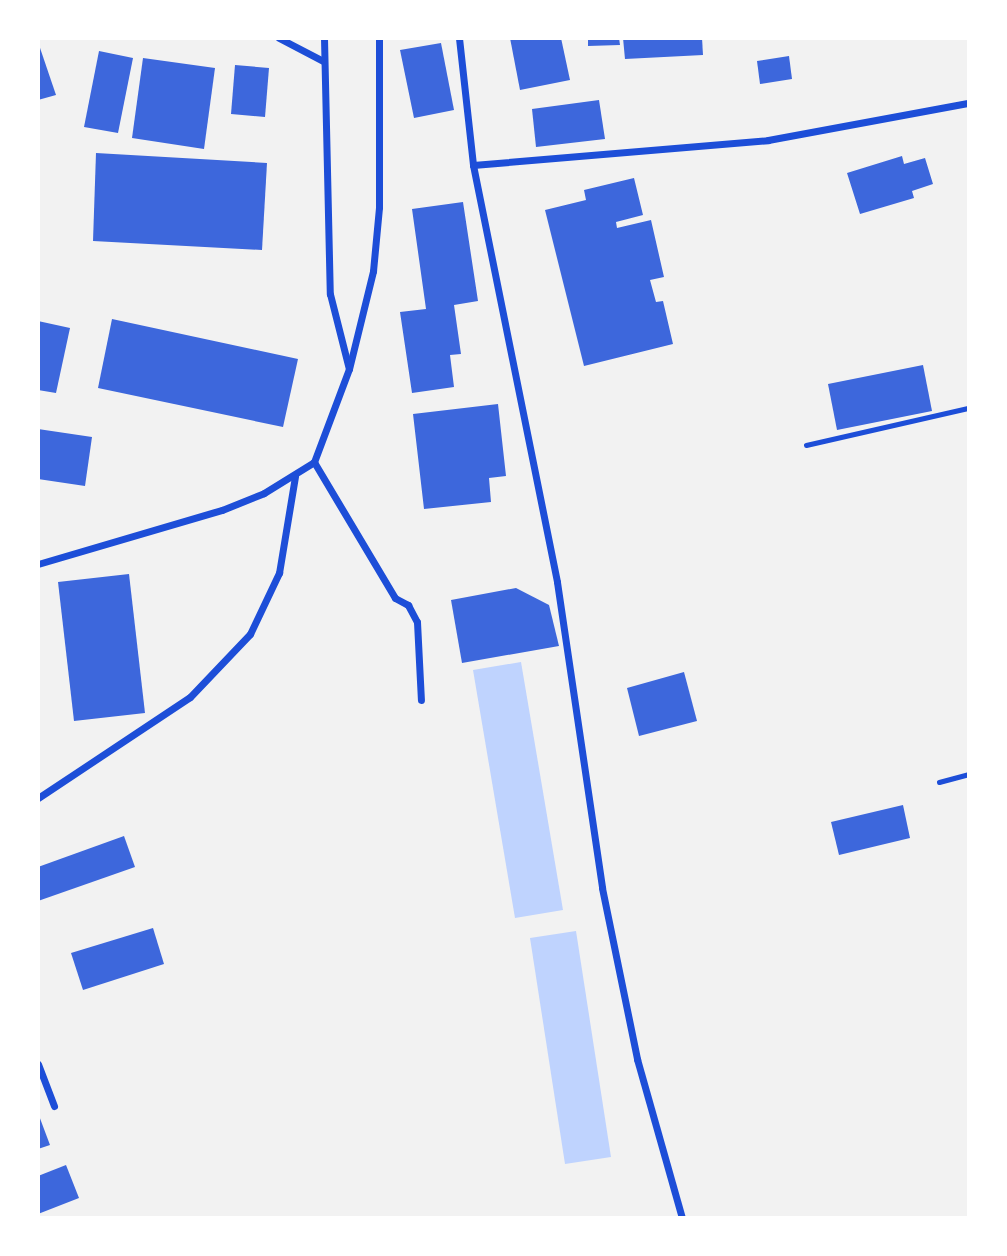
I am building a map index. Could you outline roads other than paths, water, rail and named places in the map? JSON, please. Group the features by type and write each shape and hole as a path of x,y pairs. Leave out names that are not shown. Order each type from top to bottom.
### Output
{"street":[{"path":"279,38 323,61"},
{"path":"324,38 330,294 349,369"},
{"path":"38,564 180,525 295,476 314,462 349,369 373,271 379,207 379,38"},
{"path":"459,38 473,165 557,582 602,888 637,1059 682,1217"},
{"path":"473,165 768,140 968,103"},
{"path":"314,462 395,598 408,605 416,622 421,699"},
{"path":"38,798 59,780 190,697 250,634 279,573 295,476"},
{"path":"38,1064 54,1106"}],"lane":[{"path":"806,445 968,408"},
{"path":"939,782 968,774"}],"water":[{"path":"521,662 563,910 515,918 473,670"},
{"path":"576,931 611,1157 565,1164 530,938"}]}
